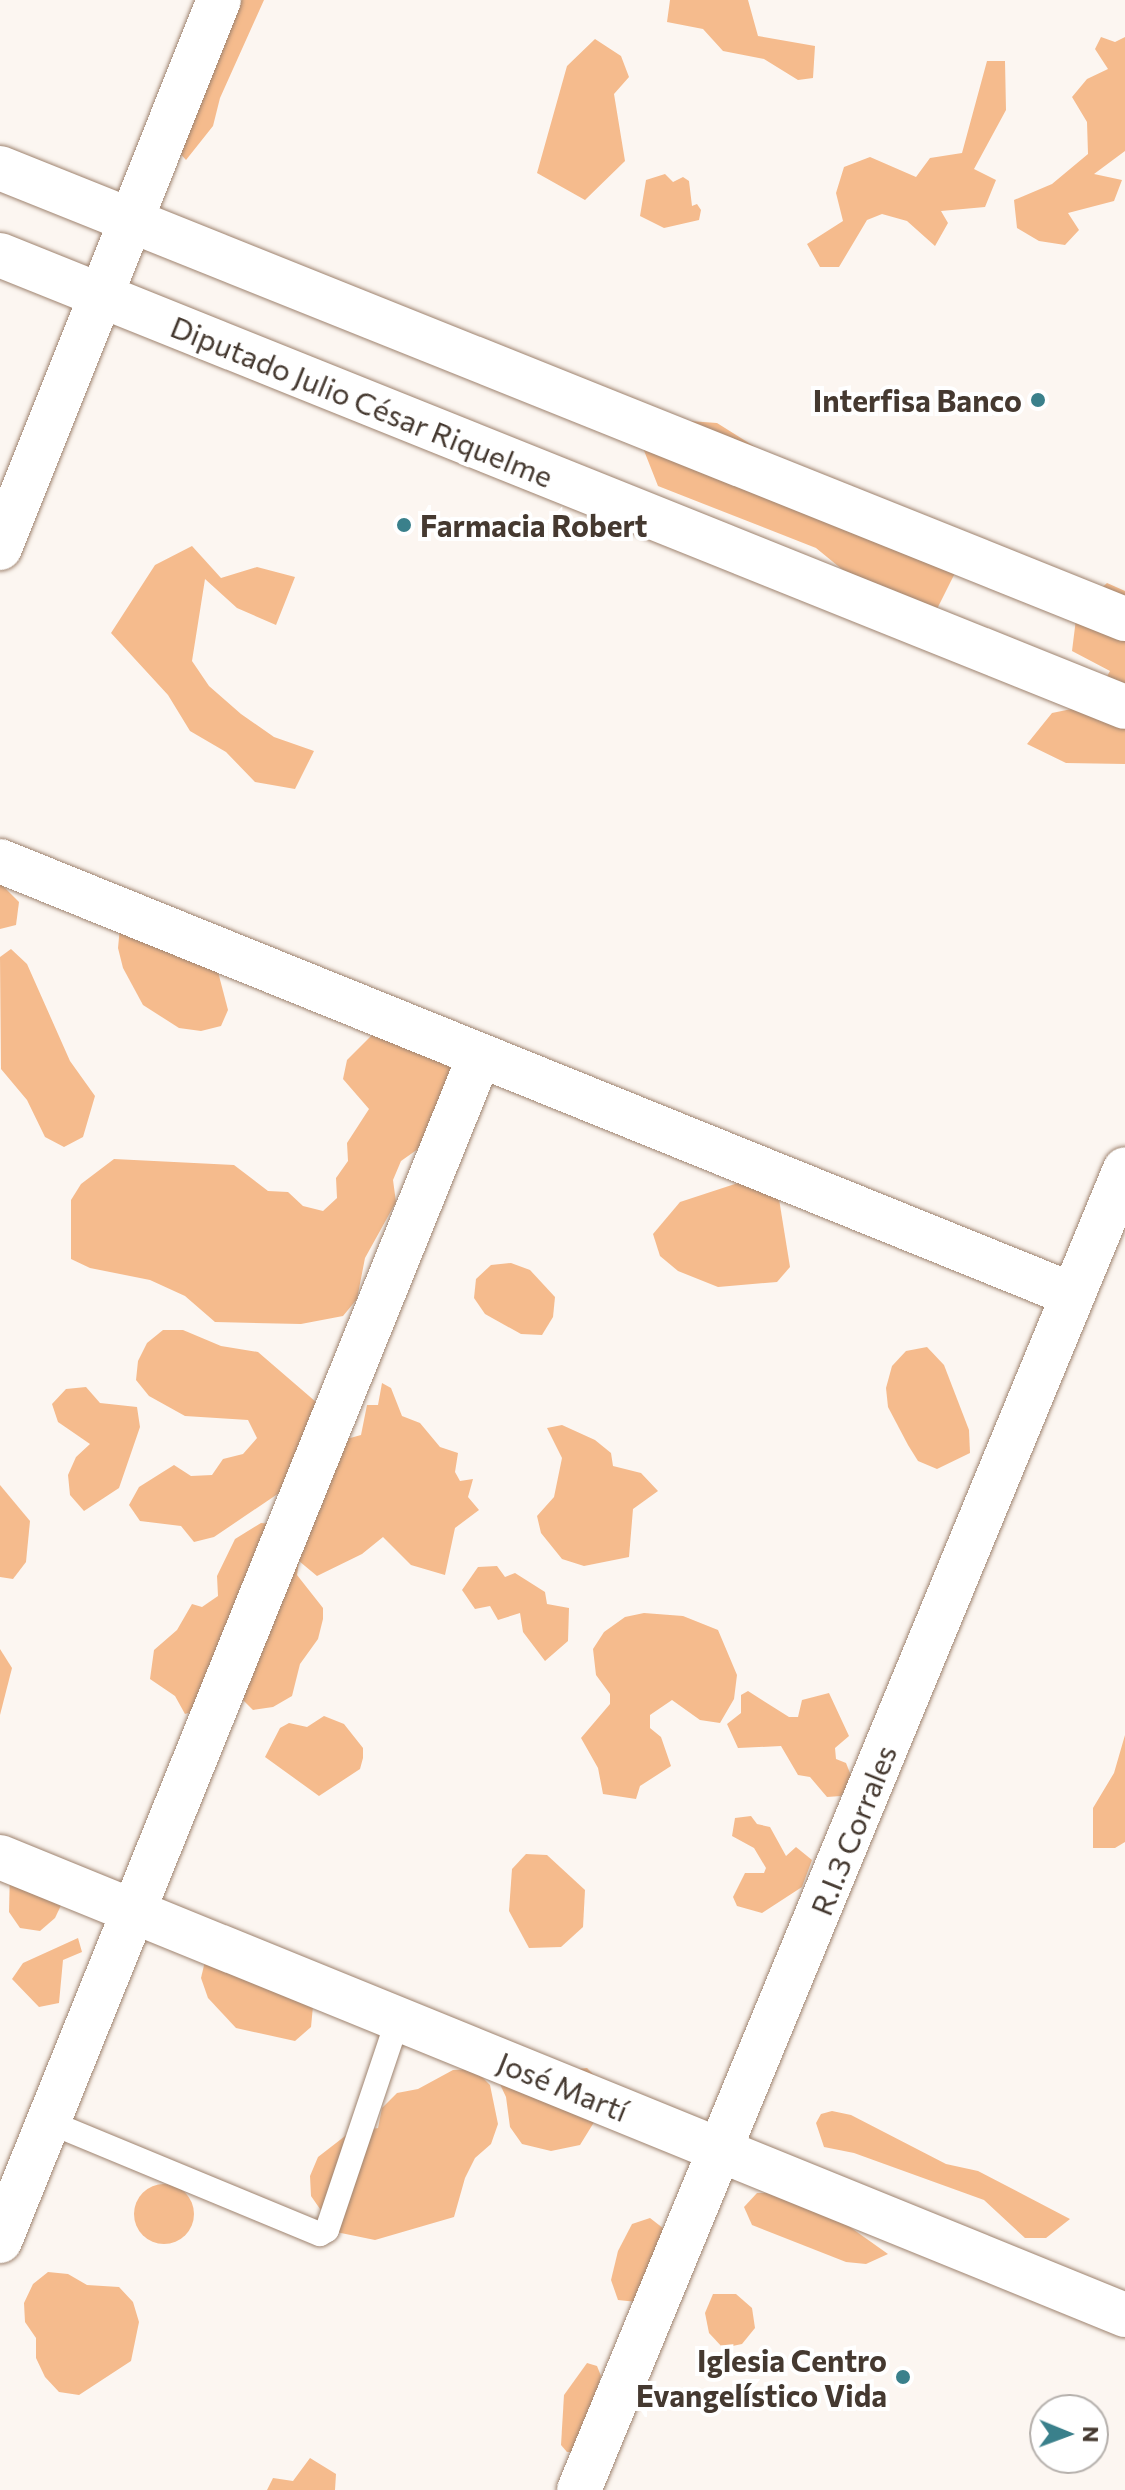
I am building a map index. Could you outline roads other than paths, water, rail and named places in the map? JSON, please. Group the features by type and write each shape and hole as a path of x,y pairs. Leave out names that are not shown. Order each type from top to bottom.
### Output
{"street":[{"path":"0,548 219,0"},
{"path":"0,168 1125,619"},
{"name":"Diputado Julio César Riquelme","path":"0,255 1125,707"},
{"path":"0,861 1073,1295"},
{"path":"0,2241 480,1055"},
{"name":"R.I.3 Corrales","path":"579,2490 1125,1169"},
{"name":"José Martí","path":"0,1857 1125,2315"}],"lane":[{"path":"49,2122 320,2234 327,2230 398,2019"}],"place":[{"name":"Interfisa Banco","path":"1038,400"},
{"name":"Farmacia Robert","path":"404,525"},
{"name":"Iglesia Centro Evangelístico Vida","path":"903,2377"}]}
